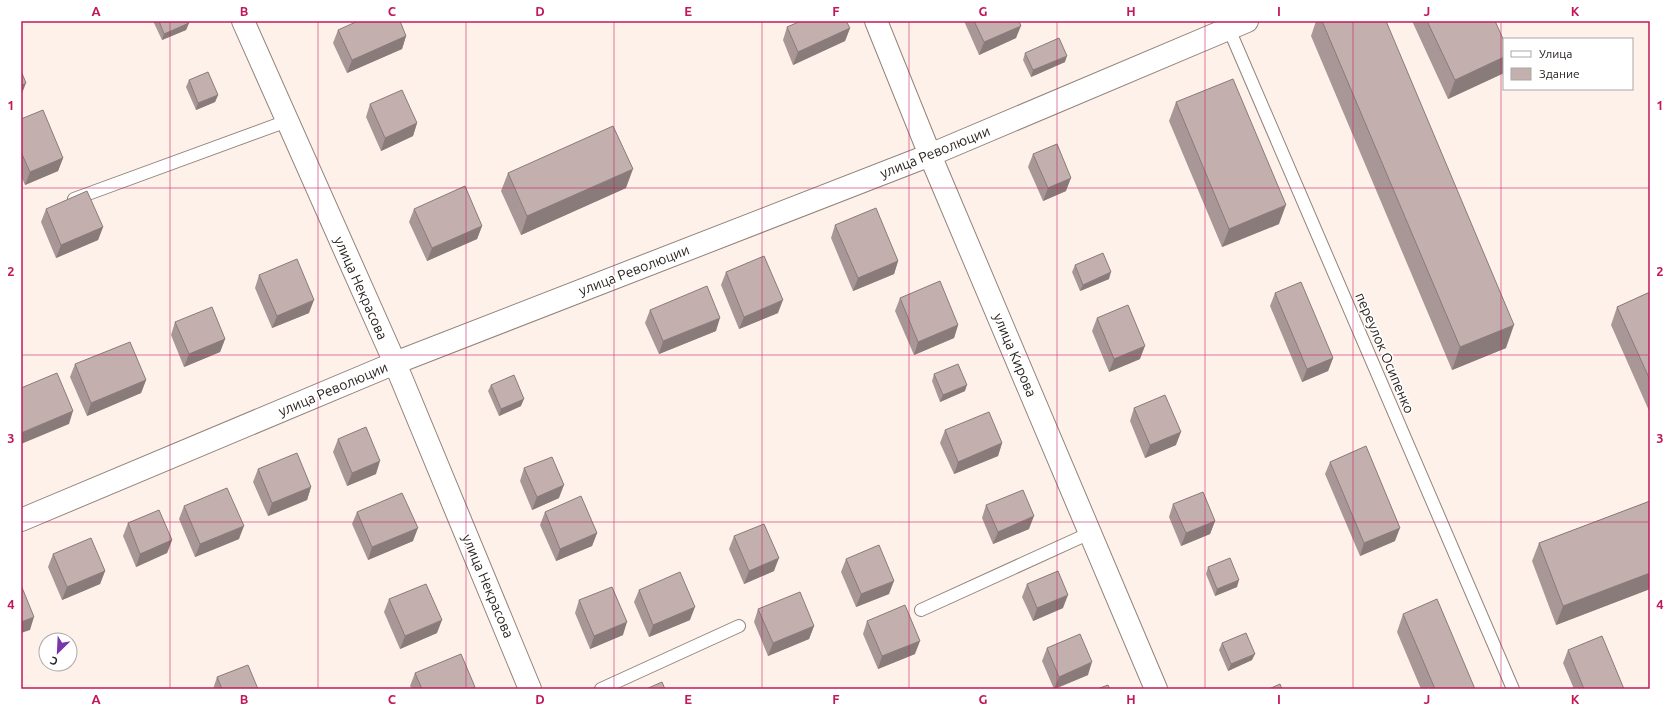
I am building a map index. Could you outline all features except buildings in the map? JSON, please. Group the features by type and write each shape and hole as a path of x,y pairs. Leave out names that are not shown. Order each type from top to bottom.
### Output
{"street":[{"name":"улица Некрасова","path":"243,21 395,363 530,689"},
{"name":"улица Кирова","path":"876,21 930,155 1156,689"},
{"name":"улица Революции","path":"21,520 395,363 930,155 1238,25"}],"lane":[{"name":"переулок Осипенко","path":"1238,25 1513,689"},
{"path":"65,202 287,121"},
{"path":"921,610 1090,533"},
{"path":"601,689 739,626"}]}
